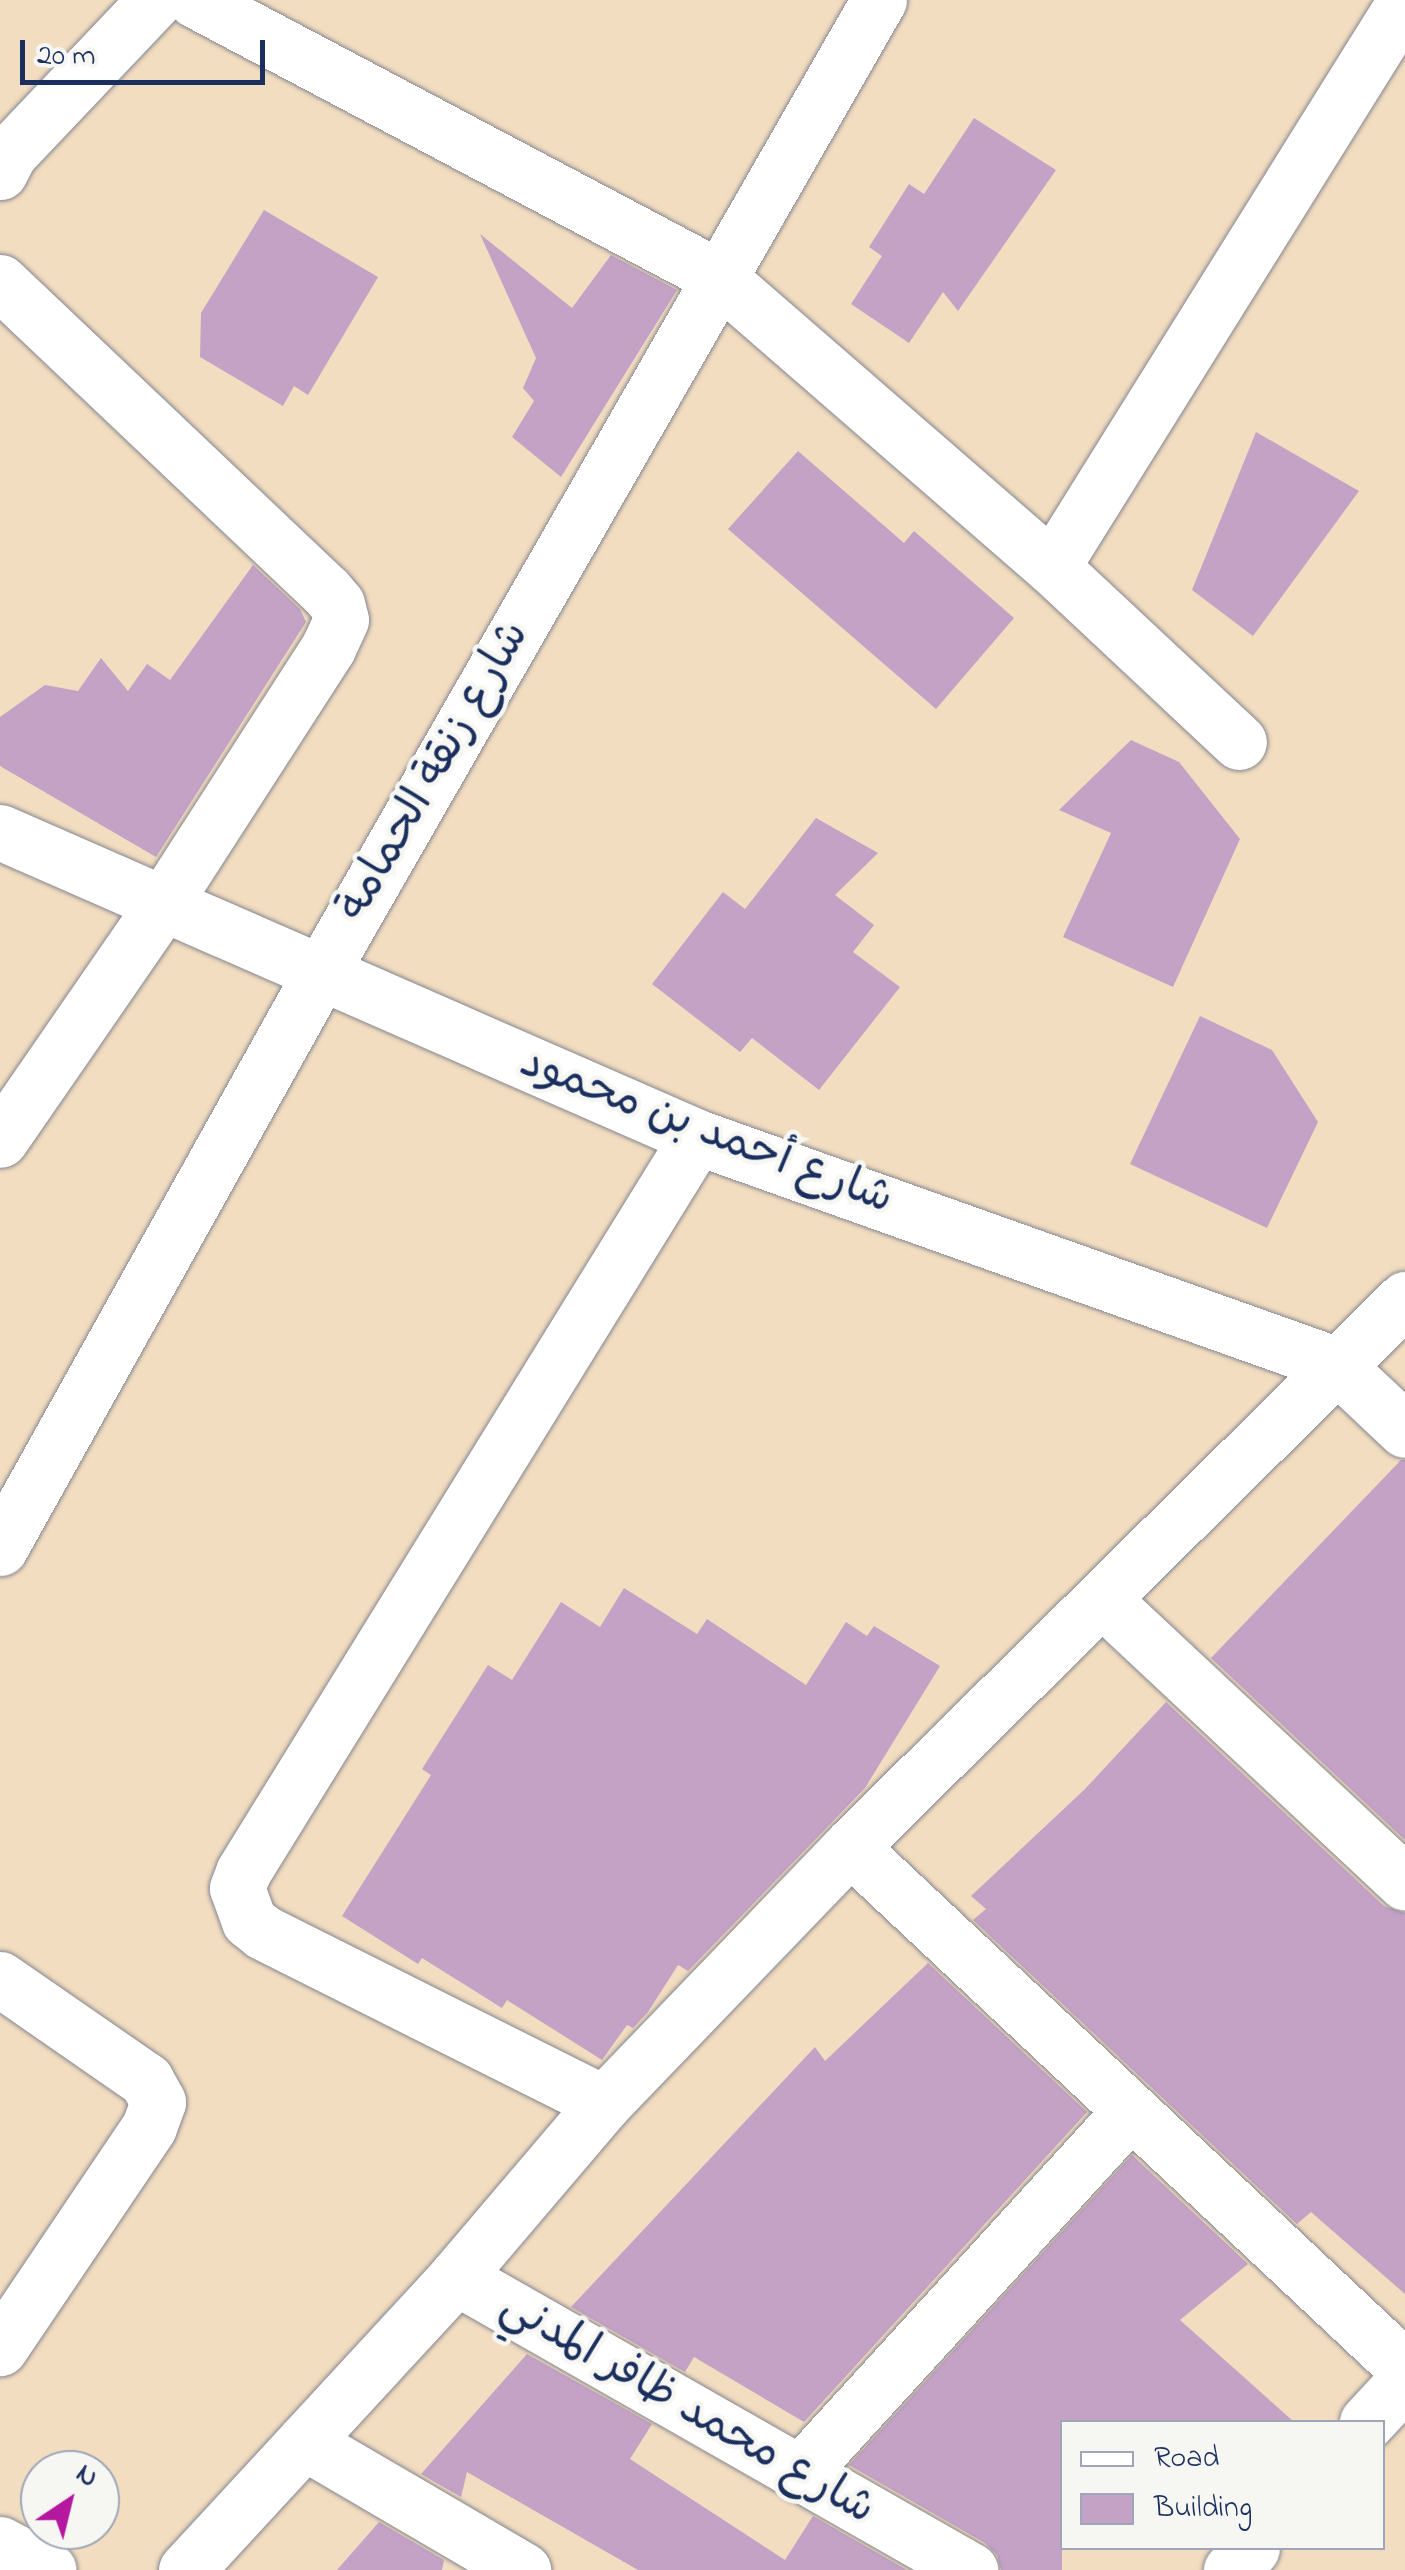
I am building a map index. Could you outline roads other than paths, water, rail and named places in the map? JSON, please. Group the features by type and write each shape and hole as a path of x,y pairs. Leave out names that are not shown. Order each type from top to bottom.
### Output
{"street":[{"path":"0,172 9,154 155,0"},
{"path":"194,0 717,276 1052,567 1239,742"},
{"name":"شارع زنقة الحمامة","path":"0,1548 320,974 878,0"},
{"path":"1052,567 1405,0"},
{"path":"0,282 337,604 341,620 336,634 165,901 0,1140"},
{"name":"شارع أحمد بن محمود","path":"0,832 697,1137 1335,1364 1405,1430"},
{"path":"604,2103 263,1932 249,1920 237,1888 243,1872 697,1137"},
{"path":"186,2570 456,2277 604,2103 850,1847 1405,1299"},
{"path":"1102,1599 1405,1883"},
{"path":"850,1847 1405,2368"},
{"path":"0,1979 146,2080 158,2102 149,2127 0,2348"},
{"path":"799,2474 1130,2111"},
{"name":"شارع محمد ظافر المدني","path":"456,2277 970,2570"},
{"path":"1369,2420 1405,2381"},
{"path":"304,2442 523,2570"},
{"path":"0,2544 49,2570"},
{"path":"1231,2570 1250,2550"}]}
